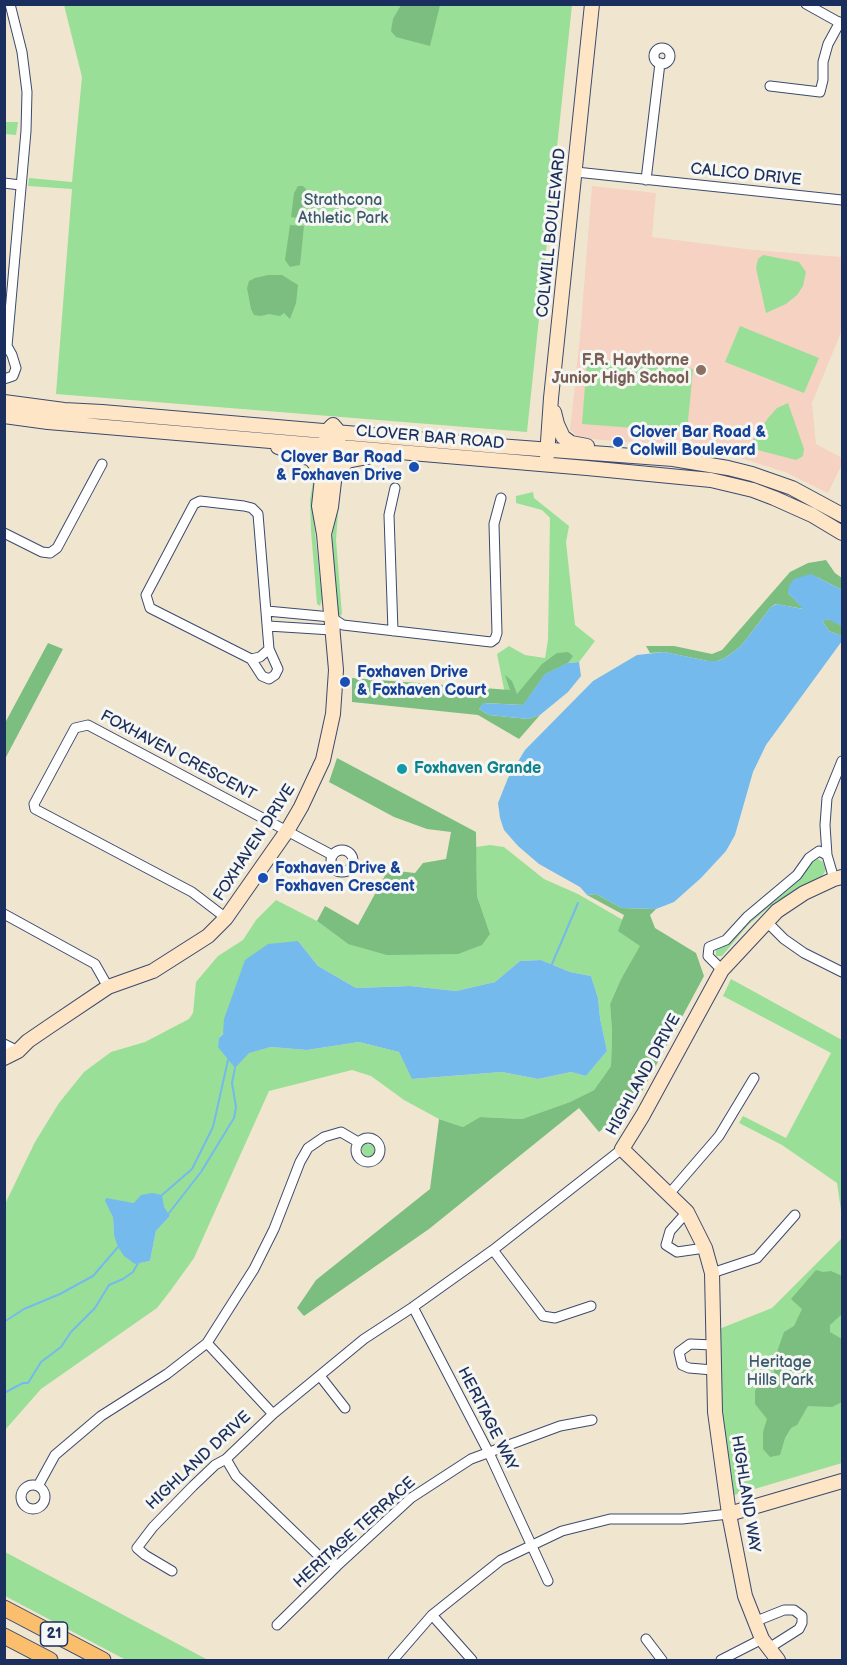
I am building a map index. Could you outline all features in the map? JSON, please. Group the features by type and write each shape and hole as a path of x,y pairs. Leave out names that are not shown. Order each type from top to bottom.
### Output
{"main road":[{"name":"21","path":"4,1608 103,1660"},
{"name":"21","path":"4,1636 50,1660"}],"street":[{"path":"4,379 13,376 16,368 12,355 6,347 26,131 27,92 22,52 10,4"},
{"name":"COLWILL BOULEVARD","path":"547,465 551,398 592,4"},
{"path":"770,86 820,92 823,62 828,44 841,23 806,4"},
{"path":"646,180 660,63"},
{"name":"CALICO DRIVE","path":"576,172 843,200"},
{"path":"4,183 20,185"},
{"path":"551,398 557,424 563,437 571,443 633,455"},
{"name":"CLOVER BAR ROAD","path":"4,402 64,410 633,455 703,464 752,474 792,488 843,515"},
{"name":"CLOVER BAR ROAD","path":"4,416 48,422 681,476 753,490 783,502 843,532"},
{"name":"FOXHAVEN DRIVE","path":"4,1069 10,1052 108,987 153,971 207,936 226,918 286,831 315,777 326,751 330,731 336,670 335,624 319,507 327,481 333,431"},
{"path":"257,440 311,459 327,481 348,461 394,452"},
{"path":"4,533 50,554 57,548 102,464"},
{"path":"393,631 389,514 395,488"},
{"path":"267,611 335,624 486,642 495,639 497,633 494,524 501,498"},
{"path":"200,501 252,508 258,514 267,611 269,649 278,669 275,675 268,679 262,676 251,659 150,608 146,596 194,504 200,501"},
{"path":"268,626 335,624"},
{"path":"251,659 260,657 269,649"},
{"name":"FOXHAVEN CRESCENT","path":"226,918 192,892 35,809 34,804 75,728 88,725 286,831"},
{"path":"838,878 827,855 826,798 843,761"},
{"path":"286,831 332,855"},
{"path":"722,970 708,956 709,947 726,940 747,917 797,875 809,858 819,851 827,855"},
{"name":"HIGHLAND DRIVE","path":"172,1571 137,1548 193,1486 215,1465 226,1459 273,1414 364,1339 493,1250 622,1149 722,970 766,921 804,893 838,878"},
{"path":"4,914 96,964 108,987"},
{"path":"766,921 784,939 804,953 841,969"},
{"path":"669,1194 719,1136 754,1078"},
{"path":"38,1486 55,1455 100,1416 168,1374 207,1343 254,1269 308,1148 324,1137 341,1132 358,1142"},
{"name":"HIGHLAND WAY","path":"622,1149 687,1212 705,1248 712,1273 715,1412 729,1514 745,1596 754,1622 778,1660"},
{"path":"687,1212 670,1231 666,1245 677,1252 705,1248"},
{"path":"712,1273 757,1258 795,1215"},
{"path":"493,1250 543,1316 555,1318 591,1306"},
{"name":"HERITAGE WAY","path":"413,1307 489,1453 548,1581"},
{"path":"207,1343 273,1414"},
{"path":"713,1345 690,1344 679,1352 682,1365 713,1370"},
{"path":"320,1376 345,1408"},
{"name":"HERITAGE TERRACE","path":"277,1626 338,1565 411,1498 471,1458 560,1426 592,1420"},
{"path":"226,1459 236,1476 318,1556 338,1565"},
{"path":"393,1660 432,1615 501,1560 562,1531 610,1519 682,1520 729,1514 843,1481"},
{"path":"721,1660 799,1629 802,1616 794,1610 784,1610 754,1622"},
{"path":"432,1615 472,1660"},
{"path":"646,1639 662,1660"}],"shaded area":[{"name":"F.R. Haythorne Junior High School","path":"592,186 656,193 652,237 754,250 842,257 842,330 812,403 816,444 842,458 842,464 828,493 785,472 737,457 665,445 579,438 570,430"}],"green space":[{"name":"Strathcona Athletic Park","path":"64,5 572,5 527,432 56,394 72,189 28,186 29,178 72,182 82,77"},
{"path":"401,5 440,5 430,46 396,37 391,31 393,19"},
{"path":"5,122 18,122 16,135 5,134"},
{"path":"298,186 306,189 304,219 291,217 294,193"},
{"path":"290,225 304,226 300,265 290,267 285,260"},
{"path":"763,255 799,262 806,272 803,286 797,295 786,304 766,313 756,268 758,259"},
{"path":"268,275 282,275 298,285 296,303 290,319 284,313 280,316 254,315 251,309 247,288 249,281"},
{"path":"740,326 819,358 804,393 725,362"},
{"path":"587,360 693,369 687,432 582,424"},
{"path":"788,403 804,449 803,456 796,460 750,448 768,418 777,408"},
{"path":"314,475 314,522 322,599 320,606 317,604 311,531 310,500"},
{"path":"340,487 336,540 342,614 339,617 336,611 332,544 333,519"},
{"path":"533,492 534,498 569,526 566,542 575,625 595,641 579,662 568,663 523,705 505,694 497,654 509,646 525,655 545,658 548,640 550,518 542,510 516,503 516,496"},
{"path":"826,560 835,573 842,578 842,590 817,577 788,593 804,609 776,604 771,607 741,646 725,658 708,661 664,652 650,653 646,646 674,646 712,654 722,650 790,572 808,563"},
{"path":"825,619 842,626 842,636 829,631 823,622"},
{"path":"48,643 63,649 5,759 5,723"},
{"path":"568,652 573,656 568,663 545,674 523,705 484,703 479,709 489,715 528,719 540,715 519,739 478,715 352,702 352,678 510,690 505,675 512,681 517,694 542,664 557,653"},
{"path":"337,758 476,832 477,896 490,934 482,945 458,954 387,955 348,944 317,921 325,906 358,925 388,870 415,873 423,863 446,859 451,832 427,829 394,817 329,782"},
{"path":"490,845 504,847 544,879 578,894 623,920 619,931 641,946 621,979 610,1004 611,1066 594,1090 570,1102 522,1119 480,1117 463,1127 439,1119 404,1100 371,1076 352,1070 269,1091 194,1258 157,1308 41,1389 5,1430 5,1204 35,1142 59,1103 84,1072 111,1052 145,1042 189,1019 193,1013 196,982 218,956 243,940 256,920 276,900 317,921 348,944 490,934 477,896 476,847","holes":["298,941 318,966 356,988 410,986 456,991 495,982 520,961 541,960 570,972 591,976 598,998 607,1051 586,1076 571,1072 538,1079 502,1072 413,1079 399,1052 359,1042 307,1050 271,1047 248,1053 219,1038","124,1202 134,1203 170,1216 156,1231 150,1261 135,1264 114,1235 113,1217"]},
{"path":"818,859 823,862 826,870 821,878 775,902 748,925 722,956 716,956 716,950 728,943 757,914 788,890 812,862"},
{"path":"596,894 622,908 656,909 650,915 655,928 696,953 704,976 638,1099 599,1132 579,1108 429,1229 304,1316 297,1308 316,1280 430,1189 439,1119 463,1127 480,1117 522,1119 570,1102 594,1090 611,1066 610,1004 640,946 618,931 624,915 587,895"},
{"path":"731,979 842,1040 842,1217 837,1183 782,1145 739,1123 743,1116 786,1138 831,1053 723,996"},
{"path":"362,1143 373,1145 374,1155 369,1157 364,1155 360,1145"},
{"name":"Heritage Hills Park","path":"842,1238 842,1463 731,1496 718,1423 719,1329 772,1308"},
{"path":"816,1270 831,1271 842,1276 842,1314 830,1325 830,1332 842,1339 842,1402 832,1407 808,1406 797,1425 791,1428 785,1438 780,1455 770,1457 763,1449 763,1432 767,1419 755,1404 755,1391 763,1375 774,1373 776,1355 784,1332 794,1326 802,1309 791,1299"},
{"path":"5,1552 208,1660 126,1660 5,1596"}],"water":[{"path":"811,574 842,590 842,626 827,619 823,622 829,631 842,636 842,641 766,745 753,772 735,835 726,851 701,878 674,902 656,909 622,908 596,894 587,895 580,887 539,864 518,846 504,830 500,818 498,803 508,778 525,750 593,681 637,655 664,652 708,661 725,658 741,646 771,607 777,604 803,609 788,593 789,586 794,579"},
{"path":"579,662 581,676 568,692 540,715 528,719 489,715 479,709 483,703 523,705 545,674 568,663"},
{"path":"298,941 318,966 356,988 410,986 456,991 495,982 520,961 541,960 570,972 591,976 598,998 607,1051 586,1076 571,1072 538,1079 502,1072 412,1079 399,1052 359,1042 307,1050 271,1047 249,1053 235,1068 218,1047 219,1038 223,1034 224,1019 245,960 268,944"},
{"path":"152,1193 162,1195 164,1207 170,1216 156,1231 150,1261 135,1264 124,1256 118,1247 114,1235 113,1217 105,1201 106,1198 134,1203 141,1195"}],"waterway":[{"path":"552,964 578,903"},
{"path":"162,1195 192,1169 213,1127 228,1060"},
{"path":"169,1213 201,1172 234,1118 236,1107 232,1083 235,1068"},
{"path":"4,1322 24,1309 60,1294 93,1276 118,1247"},
{"path":"4,1393 23,1383 28,1383 41,1362 61,1347 71,1332 95,1308 109,1285 133,1272 138,1263"}],"place":[{"name":"F.R. Haythorne Junior High School","path":"701,370"},
{"name":"Clover Bar Road & Colwill Boulevard","path":"618,442"},
{"name":"Clover Bar Road & Foxhaven Drive","path":"414,467"},
{"name":"Foxhaven Drive & Foxhaven Court","path":"345,682"},
{"name":"Foxhaven Grande","path":"402,769"},
{"name":"Foxhaven Drive & Foxhaven Crescent","path":"263,878"}]}
